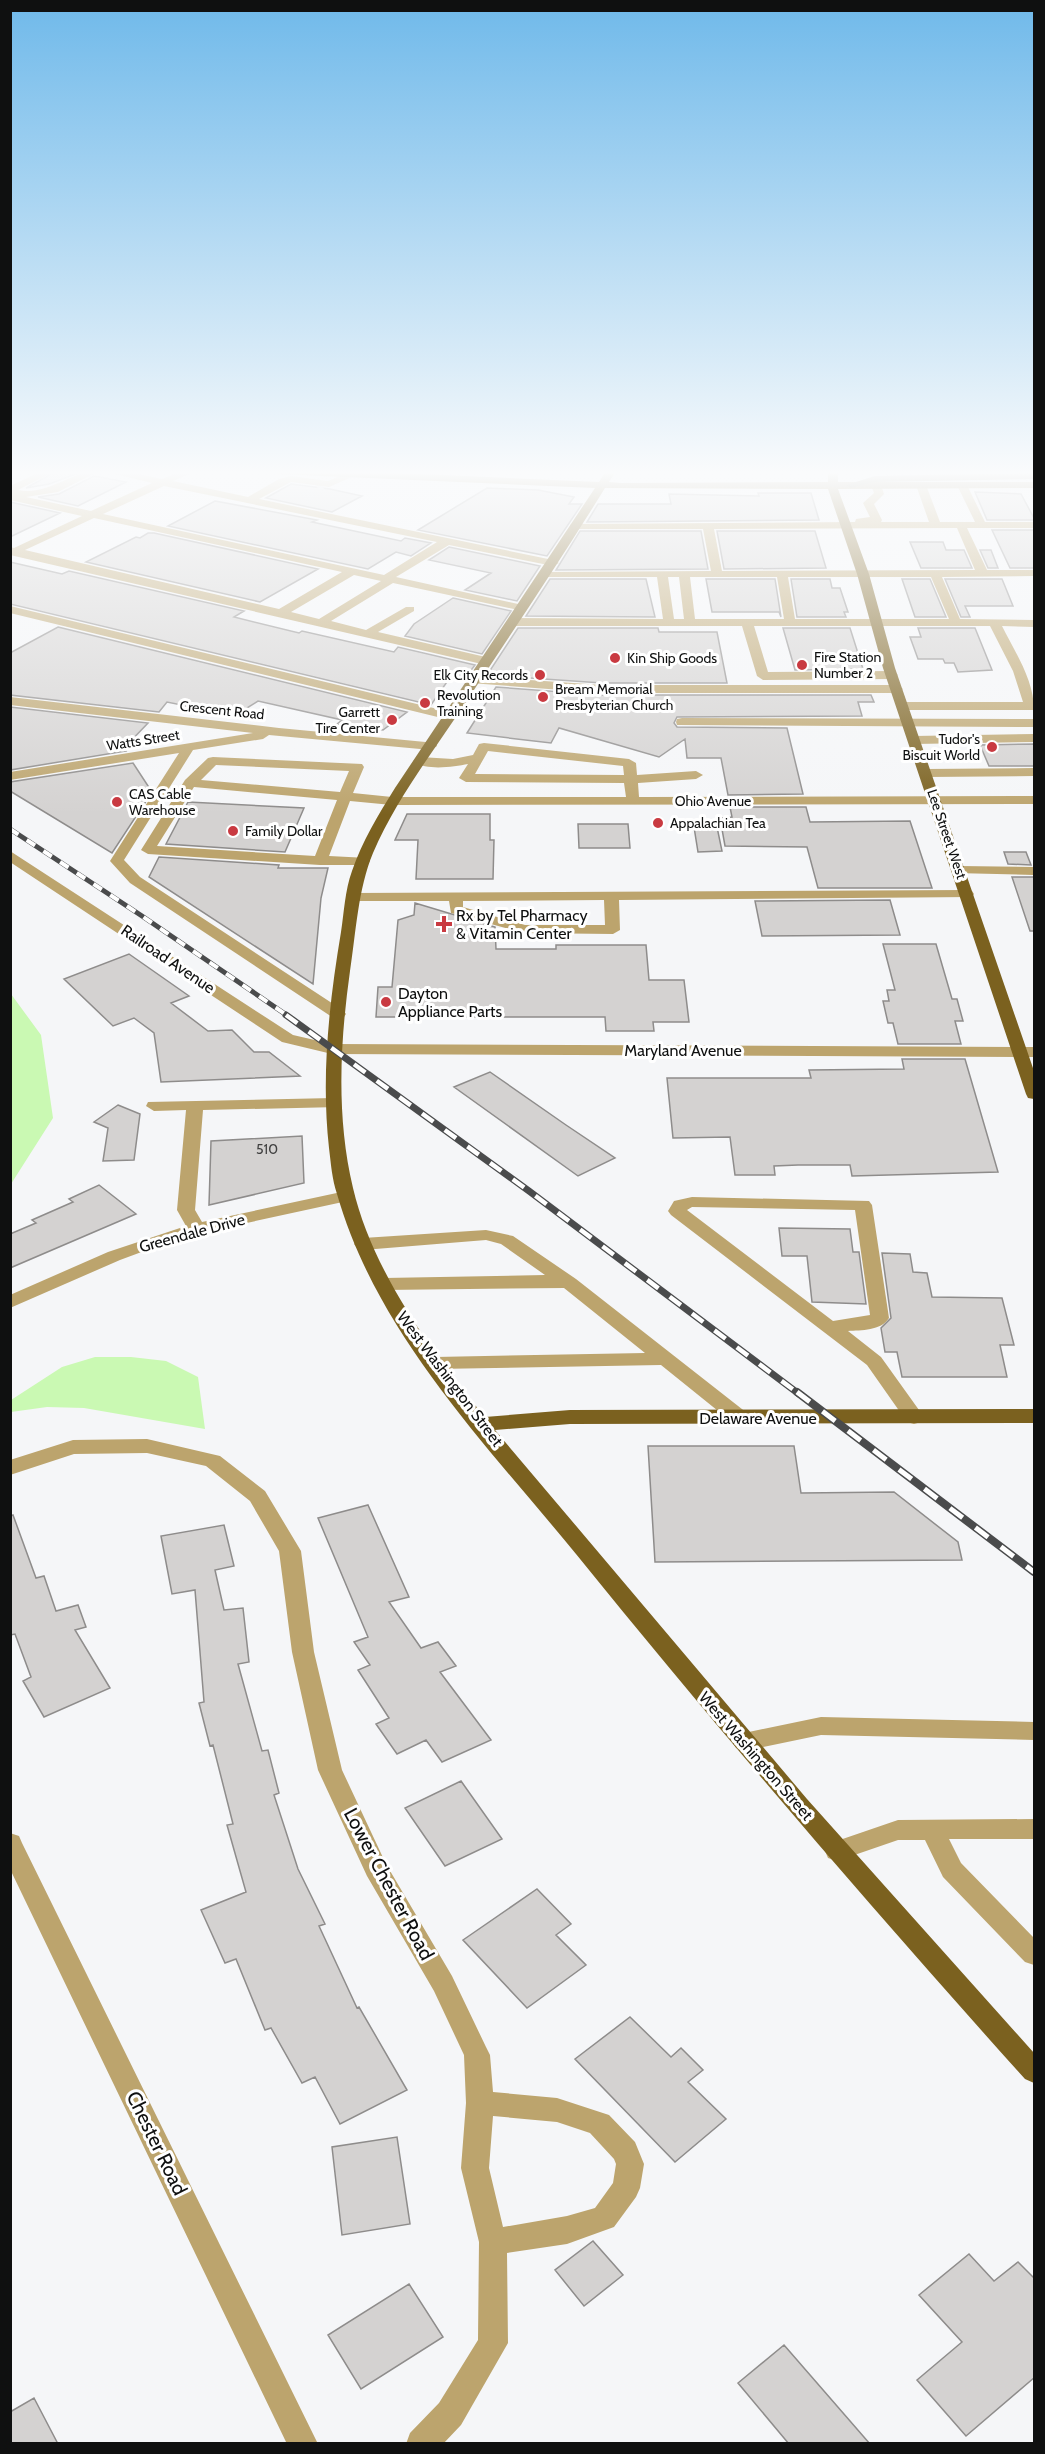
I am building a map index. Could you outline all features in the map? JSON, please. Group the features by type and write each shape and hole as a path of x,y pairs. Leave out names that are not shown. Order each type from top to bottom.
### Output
{"main road":[{"name":"West Washington Street","path":"538,586 392,801 363,861 354,897 332,1049 334,1124 346,1196 363,1244 410,1330 481,1424 674,1660 837,1851 1035,2071"},
{"name":"Lee Street West","path":"867,586 902,706 967,894 1028,1052 1035,1094"},
{"name":"Delaware Avenue","path":"481,1424 570,1417 1035,1416"}],"street":[{"path":"160,586 486,660"},
{"path":"281,613 327,586"},
{"path":"322,622 378,586"},
{"path":"423,586 523,608"},
{"path":"664,586 669,622"},
{"path":"685,586 690,622"},
{"path":"784,586 790,623"},
{"path":"940,586 956,623"},
{"path":"10,609 450,716"},
{"path":"369,633 410,609"},
{"path":"513,622 1035,623"},
{"path":"747,622 763,676 892,675"},
{"path":"902,706 1033,706 1030,688 1020,674 994,623"},
{"path":"1020,674 1035,670"},
{"path":"474,680 602,688 897,689"},
{"name":"Crescent Road","path":"10,700 279,732 431,746"},
{"path":"682,722 1035,723"},
{"name":"Watts Street","path":"10,776 279,732"},
{"path":"914,740 1035,738"},
{"path":"320,861 357,767 213,761 193,747 117,861 135,880 338,1014"},
{"path":"633,801 631,779 629,764 484,747 466,778 631,779 696,775"},
{"path":"420,761 453,763 477,758"},
{"path":"213,761 190,783 148,850 320,861 363,861"},
{"path":"926,773 1035,772"},
{"name":"Ohio Avenue","path":"190,783 392,801 1035,800"},
{"name":"Railroad Avenue","path":"10,855 288,1039 332,1049"},
{"path":"959,870 1035,871"},
{"path":"354,897 967,894"},
{"path":"456,897 456,910 524,929 613,930 611,896"},
{"name":"Maryland Avenue","path":"332,1049 1028,1052"},
{"path":"154,1106 333,1103"},
{"path":"195,1105 186,1210 197,1229"},
{"name":"Greendale Drive","path":"10,1302 114,1256 177,1233 346,1196"},
{"path":"831,1327 870,1323 880,1318 863,1205 692,1202 680,1205 677,1211 874,1360 914,1417"},
{"path":"363,1244 486,1235 507,1240 569,1283 740,1418"},
{"path":"384,1284 548,1281 569,1283"},
{"path":"435,1363 666,1359"},
{"name":"Lower Chester Road","path":"10,1468 73,1447 147,1446 213,1461 258,1496 291,1551 303,1652 330,1770 376,1869 443,1984 477,2055 480,2103 475,2168 493,2241 493,2343 450,2414 421,2444"},
{"path":"744,1742 821,1726 1035,1731"},
{"path":"932,1829 952,1870 1035,1954"},
{"path":"837,1851 897,1830 1035,1829"},
{"name":"Chester Road","path":"10,1843 303,2444"},
{"path":"480,2103 557,2110 600,2124 625,2151 630,2164 626,2188 604,2218 567,2230 493,2241"}],"green space":[{"path":"11,994 41,1035 53,1118 11,1184"},
{"path":"95,1357 131,1357 166,1361 198,1377 205,1429 84,1408 47,1407 11,1412 11,1400 62,1367"}],"building":[{"path":"10,586 133,586 244,611 234,617 299,633 302,631 394,652 398,647 475,665 466,677 451,676 431,705 10,604"},
{"path":"188,586 289,586 260,602"},
{"path":"472,586 527,586 517,601 465,590"},
{"path":"546,586 648,586 655,617 526,616"},
{"path":"707,586 776,586 781,617 779,612 712,612"},
{"path":"792,586 831,586 832,588 840,588 848,612 844,612 846,617 797,617"},
{"path":"904,586 933,586 946,617 915,617"},
{"path":"948,586 1005,586 1013,606 965,606 970,617 961,617"},
{"path":"453,598 511,611 482,654 405,636 414,624"},
{"path":"58,627 407,712 383,730 373,728 369,731 337,724 342,720 258,701 239,713 216,707 211,711 167,702 159,712 10,695 10,653"},
{"path":"518,628 658,628 659,632 717,632 727,683 602,683 487,675"},
{"path":"783,628 850,628 863,669 795,670"},
{"path":"918,628 975,628 992,670 958,672 954,663 945,663 943,659 918,659 910,637 921,637"},
{"path":"496,687 602,695 871,695 874,702 858,702 862,716 677,717 674,723 677,727 787,728 803,794 728,795 721,758 687,758 685,739 659,757 559,728 551,743 467,733"},
{"path":"10,707 148,723 124,748 126,751 10,770"},
{"path":"1034,744 1035,766 989,766 980,745"},
{"path":"133,763 152,792 112,853 10,791 10,782"},
{"name":"Family Dollar","path":"188,802 304,808 285,852 166,844"},
{"path":"730,807 806,807 810,822 910,821 932,888 818,888 807,847 725,846 720,818 732,817"},
{"path":"407,814 490,814 490,840 494,840 493,879 416,879 418,840 395,840"},
{"path":"578,824 628,824 630,848 579,848"},
{"path":"694,827 717,827 722,851 698,852"},
{"path":"1004,852 1026,852 1031,865 1008,864"},
{"path":"159,857 279,865 278,868 328,868 321,898 313,984 149,877"},
{"path":"1012,877 1035,877 1035,931 1030,931"},
{"path":"890,900 900,935 762,936 755,901"},
{"path":"415,903 495,927 496,949 556,949 556,945 646,945 649,980 684,980 689,1022 653,1022 654,1031 606,1031 605,1017 376,1017 378,987 392,987 398,920 414,915"},
{"path":"883,944 936,944 952,999 957,999 963,1021 955,1021 961,1044 898,1044 893,1023 888,1023 883,1001 889,1001 887,990 895,990"},
{"path":"129,954 189,996 171,1003 208,1031 232,1030 254,1052 269,1052 300,1076 161,1082 154,1033 134,1018 113,1026 64,979"},
{"path":"902,1059 965,1059 998,1172 852,1176 850,1165 798,1165 774,1166 775,1175 735,1175 730,1137 673,1138 667,1078 811,1078 809,1070 904,1069"},
{"path":"490,1072 615,1158 578,1176 454,1087"},
{"path":"118,1105 140,1114 134,1160 103,1161 108,1128 94,1122"},
{"path":"302,1136 304,1183 209,1205 211,1141"},
{"path":"99,1185 136,1214 10,1268 10,1234 36,1223 32,1220 73,1202 69,1199"},
{"path":"779,1228 850,1229 853,1252 859,1252 866,1304 812,1302 807,1256 782,1256"},
{"path":"882,1253 910,1254 913,1272 927,1273 932,1297 1002,1298 1014,1345 1000,1345 1007,1377 902,1377 897,1352 885,1352 881,1328 891,1318"},
{"path":"648,1446 794,1446 801,1493 894,1492 958,1542 962,1560 655,1562"},
{"path":"368,1505 409,1597 389,1602 421,1648 438,1642 456,1666 440,1672 491,1740 442,1762 426,1740 397,1754 376,1724 389,1718 358,1670 370,1665 354,1642 368,1637 318,1518"},
{"path":"13,1515 36,1578 44,1576 56,1611 78,1605 86,1627 75,1630 110,1688 44,1717 23,1681 31,1677 15,1634 10,1635 10,1516"},
{"path":"224,1525 234,1566 215,1570 224,1610 243,1608 249,1662 238,1664 262,1751 268,1750 279,1793 274,1795 298,1869 325,1924 319,1926 357,2008 359,2007 407,2090 340,2124 315,2077 302,2083 271,2028 265,2030 236,1959 225,1963 201,1910 246,1892 227,1825 233,1824 213,1745 210,1746 199,1703 204,1702 195,1590 172,1594 161,1536"},
{"path":"461,1781 502,1839 445,1866 405,1808"},
{"path":"537,1889 571,1924 556,1935 586,1965 527,2008 463,1940"},
{"path":"630,2017 671,2057 681,2048 703,2070 688,2082 726,2119 675,2162 575,2059"},
{"path":"397,2137 410,2224 342,2235 332,2147"},
{"path":"593,2241 623,2275 584,2306 555,2270"},
{"path":"969,2254 994,2281 1018,2262 1035,2279 1035,2377 966,2436 917,2380 962,2342 919,2295"},
{"path":"409,2284 443,2337 361,2389 328,2335"},
{"path":"784,2345 870,2444 789,2444 738,2383"},
{"path":"34,2398 58,2444 10,2444 10,2412"}],"railway":[{"path":"10,829 288,1016"},
{"path":"286,1015 529,1191 799,1394"},
{"path":"797,1392 1034,1572"}],"place":[{"name":"Kin Ship Goods","path":"615,658"},
{"name":"Fire Station Number 2","path":"802,665"},
{"name":"Elk City Records","path":"540,675"},
{"name":"Bream Memorial Presbyterian Church","path":"543,697"},
{"name":"Revolution Training","path":"425,703"},
{"name":"Garrett Tire Center","path":"392,720"},
{"name":"Tudor's Biscuit World","path":"992,747"},
{"name":"CAS Cable Warehouse","path":"117,802"},
{"name":"Appalachian Tea","path":"658,823"},
{"name":"Family Dollar","path":"233,831"},
{"name":"Rx by Tel Pharmacy & Vitamin Center","path":"444,924"},
{"name":"Dayton Appliance Parts","path":"386,1002"}]}
